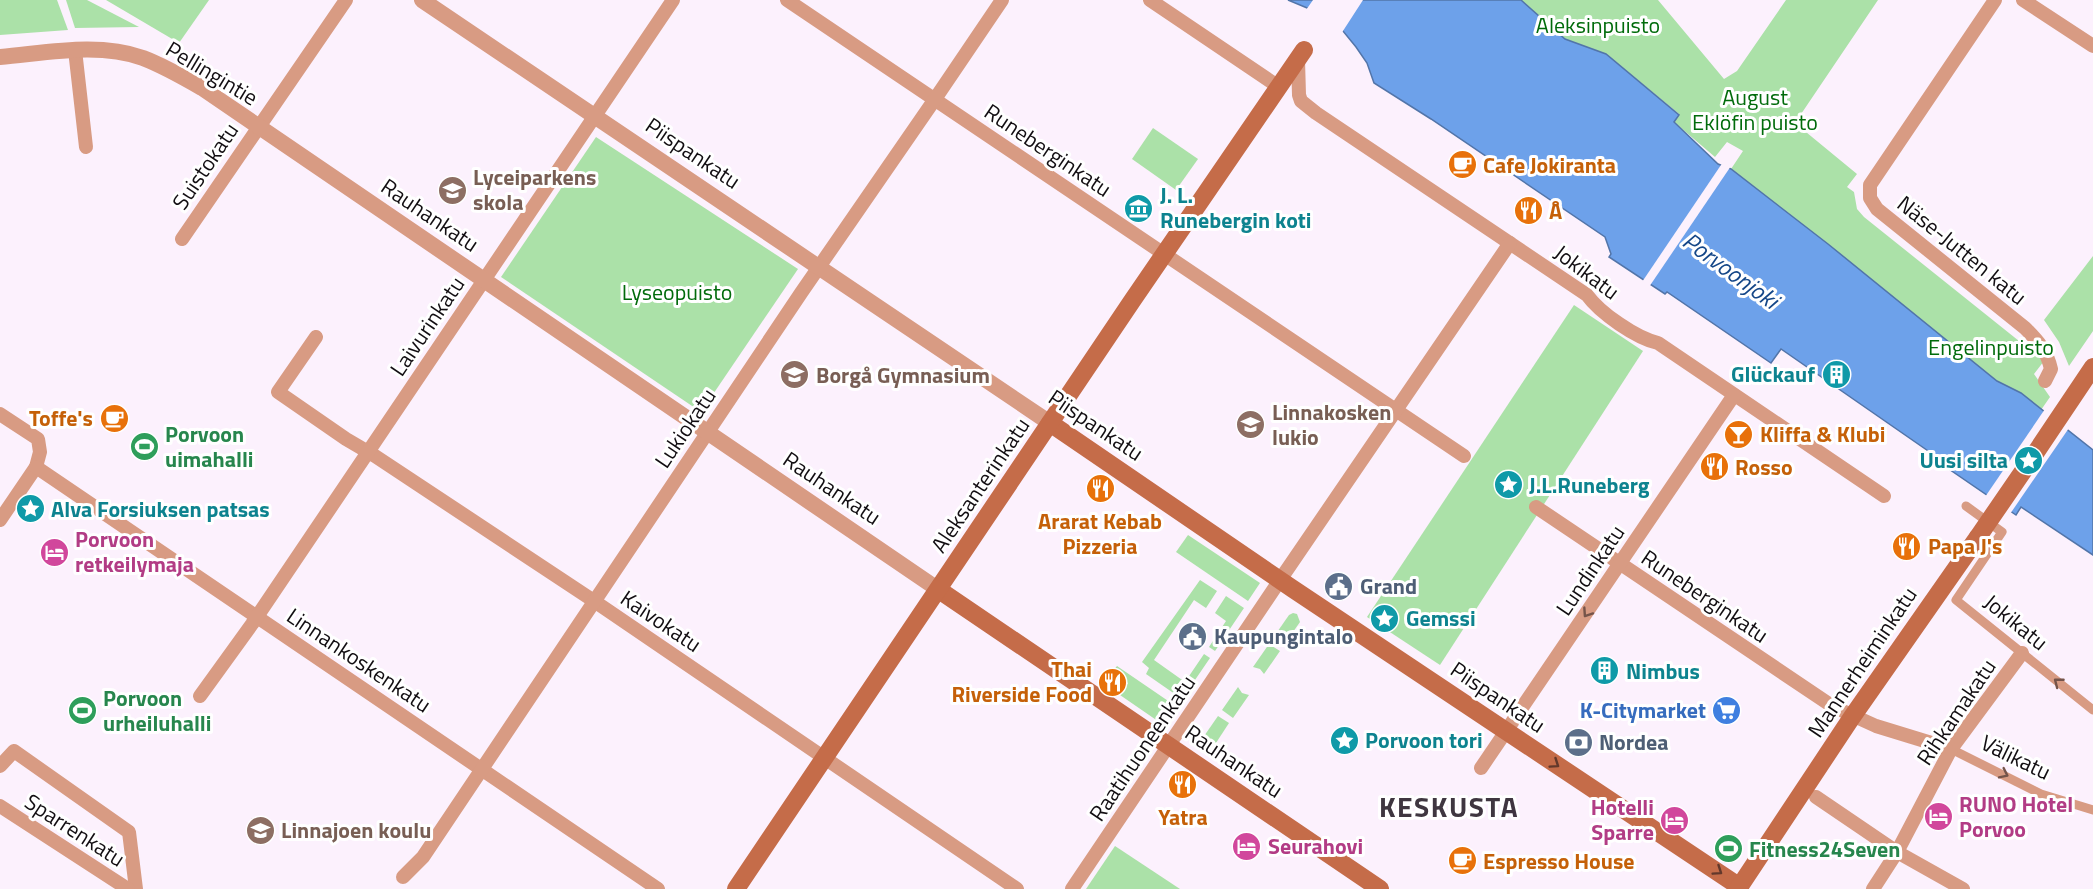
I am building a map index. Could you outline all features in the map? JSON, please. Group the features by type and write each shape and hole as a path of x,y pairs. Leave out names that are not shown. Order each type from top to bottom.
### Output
{"main road":[{"name":"Aleksanterinkatu","path":"736,889 1301,55"},
{"name":"Mannerheiminkatu","path":"1740,888 1852,717 2092,369"},
{"name":"Piispankatu","path":"1050,423 1740,888"},
{"name":"Rauhankatu","path":"939,590 1380,889"}],"street":[{"name":"Suistokatu","path":"182,238 346,0"},
{"name":"Piispankatu","path":"422,0 1050,423"},
{"name":"Laivurinkatu","path":"200,696 369,452 673,0"},
{"name":"Runeberginkatu","path":"787,0 1464,456"},
{"name":"Lukiokatu","path":"403,877 423,857 819,267 1002,0"},
{"path":"1150,0 1279,87"},
{"name":"Näse-Jutten katu","path":"1995,0 1870,185 1869,191 1872,203 1877,209 2025,328 2040,343 2047,354 2051,369 2045,381"},
{"path":"2023,0 2093,46"},
{"path":"75,50 86,147"},
{"name":"Pellingintie","path":"0,57 101,50 143,58 202,88 257,127"},
{"name":"Jokikatu","path":"1301,55 1299,95 1301,101 1316,113 1587,296 1594,305 1620,323 1646,340 1658,343 1884,496"},
{"name":"Rauhankatu","path":"257,127 939,590"},
{"name":"Raatihuoneenkatu","path":"1072,889 1510,243"},
{"name":"Kaivokatu","path":"316,337 278,392 594,601 1017,889"},
{"name":"Lundinkatu","path":"1481,768 1734,395"},
{"path":"0,414 38,440 40,452 36,467 0,520"},
{"name":"Linnankoskenkatu","path":"36,467 658,889"},
{"name":"Jokikatu","path":"1966,506 2002,532 1956,600 2093,710"},
{"name":"Runeberginkatu","path":"1536,507 1619,565 1852,717"},
{"name":"Rihkamakatu","path":"1873,889 1897,852 1951,749 2022,654"},
{"name":"Välikatu","path":"1852,717 1951,749 2041,794 2093,810"},
{"path":"0,766 14,751 129,832 136,889"},
{"path":"1816,798 1897,852 1963,889"},
{"name":"Sparrenkatu","path":"0,806 128,889"}],"green space":[{"path":"0,0 57,0 68,30 0,35"},
{"path":"66,0 87,0 139,27 75,28"},
{"path":"106,0 209,0 179,43"},
{"name":"August Eklöfin puisto","path":"1519,0 1658,0 1724,79 1737,71 1786,0 1878,0 1795,123 1857,174 1847,187 1854,192 1857,209 1864,217 2044,361 2034,374 2050,397 2041,410 2021,393 1997,381 1731,169 1743,151 1727,142 1715,157 1674,122 1679,114 1606,54 1565,39"},
{"path":"1153,128 1198,159 1176,190 1132,159"},
{"name":"Lyseopuisto","path":"596,137 798,269 701,412 501,277"},
{"path":"2093,256 2093,331 2069,366 2059,342 2044,320"},
{"path":"1574,305 1643,351 1440,665 1367,617"},
{"path":"1188,535 1260,583 1248,601 1176,552"},
{"path":"1200,580 1217,591 1206,608 1194,600 1154,660 1185,682 1204,654 1210,658 1182,699 1146,674 1149,668 1142,662"},
{"path":"1226,596 1244,608 1215,651 1209,647 1226,621 1215,613"},
{"path":"1297,614 1300,622 1284,645 1273,638 1289,615"},
{"path":"1269,644 1280,651 1264,674 1260,669 1253,667"},
{"path":"1117,666 1177,707 1165,726 1120,695 1128,683 1112,672"},
{"path":"1238,687 1242,693 1249,695 1233,718 1222,710"},
{"path":"1218,716 1229,723 1214,746 1205,747 1202,739"},
{"path":"1115,846 1180,889 1086,889"}],"water":[{"name":"Porvoonjoki","path":"1288,0 1521,0 1565,39 1606,54 1679,115 1674,122 1718,164 1731,169 1828,244 1997,381 2021,393 2093,450 2093,555 2021,507 2016,515 1781,349 1771,363 1667,292 1665,294 1609,257 1611,254 1605,237 1374,83 1367,63 1343,31 1312,10"}],"pier":[{"path":"1313,0 1363,0 1341,34 1306,10"},
{"path":"1723,162 1731,166 1649,287 1642,282"},
{"path":"2045,409 2069,428 2010,514 1985,497"}],"place":[{"name":"Cafe Jokiranta","path":"1462,165"},
{"name":"Lyceiparkens skola","path":"452,190"},
{"name":"J. L. Runebergin koti","path":"1139,208"},
{"name":"Å","path":"1528,211"},
{"name":"Glückauf","path":"1836,374"},
{"name":"Borgå Gymnasium","path":"795,375"},
{"name":"Toffe's","path":"114,418"},
{"name":"Linnakosken lukio","path":"1251,425"},
{"name":"Kliffa & Klubi","path":"1739,434"},
{"name":"Porvoon uimahalli","path":"144,447"},
{"name":"Uusi silta","path":"2029,460"},
{"name":"Rosso","path":"1714,467"},
{"name":"J.L.Runeberg","path":"1508,485"},
{"name":"Ararat Kebab Pizzeria","path":"1100,489"},
{"name":"Alva Forsiuksen patsas","path":"30,509"},
{"name":"Papa J's","path":"1907,546"},
{"name":"Porvoon retkeilymaja","path":"54,552"},
{"name":"Grand","path":"1339,586"},
{"name":"Gemssi","path":"1385,618"},
{"name":"Kaupungintalo","path":"1193,636"},
{"name":"Nimbus","path":"1605,671"},
{"name":"Thai Riverside Food","path":"1113,682"},
{"name":"K-Citymarket","path":"1727,710"},
{"name":"Porvoon urheiluhalli","path":"82,711"},
{"name":"Porvoon tori","path":"1344,740"},
{"name":"Nordea","path":"1578,742"},
{"name":"Yatra","path":"1183,785"},
{"name":"RUNO Hotel Porvoo","path":"1938,817"},
{"name":"Hotelli Sparre","path":"1675,820"},
{"name":"Linnajoen koulu","path":"260,830"},
{"name":"Seurahovi","path":"1247,846"},
{"name":"Fitness24Seven","path":"1728,849"},
{"name":"Espresso House","path":"1462,861"}],"district":[{"name":"KESKUSTA","path":"1449,806"}],"park label":[{"name":"Aleksinpuisto","path":"1598,25"},
{"name":"Engelinpuisto","path":"1991,347"}]}
